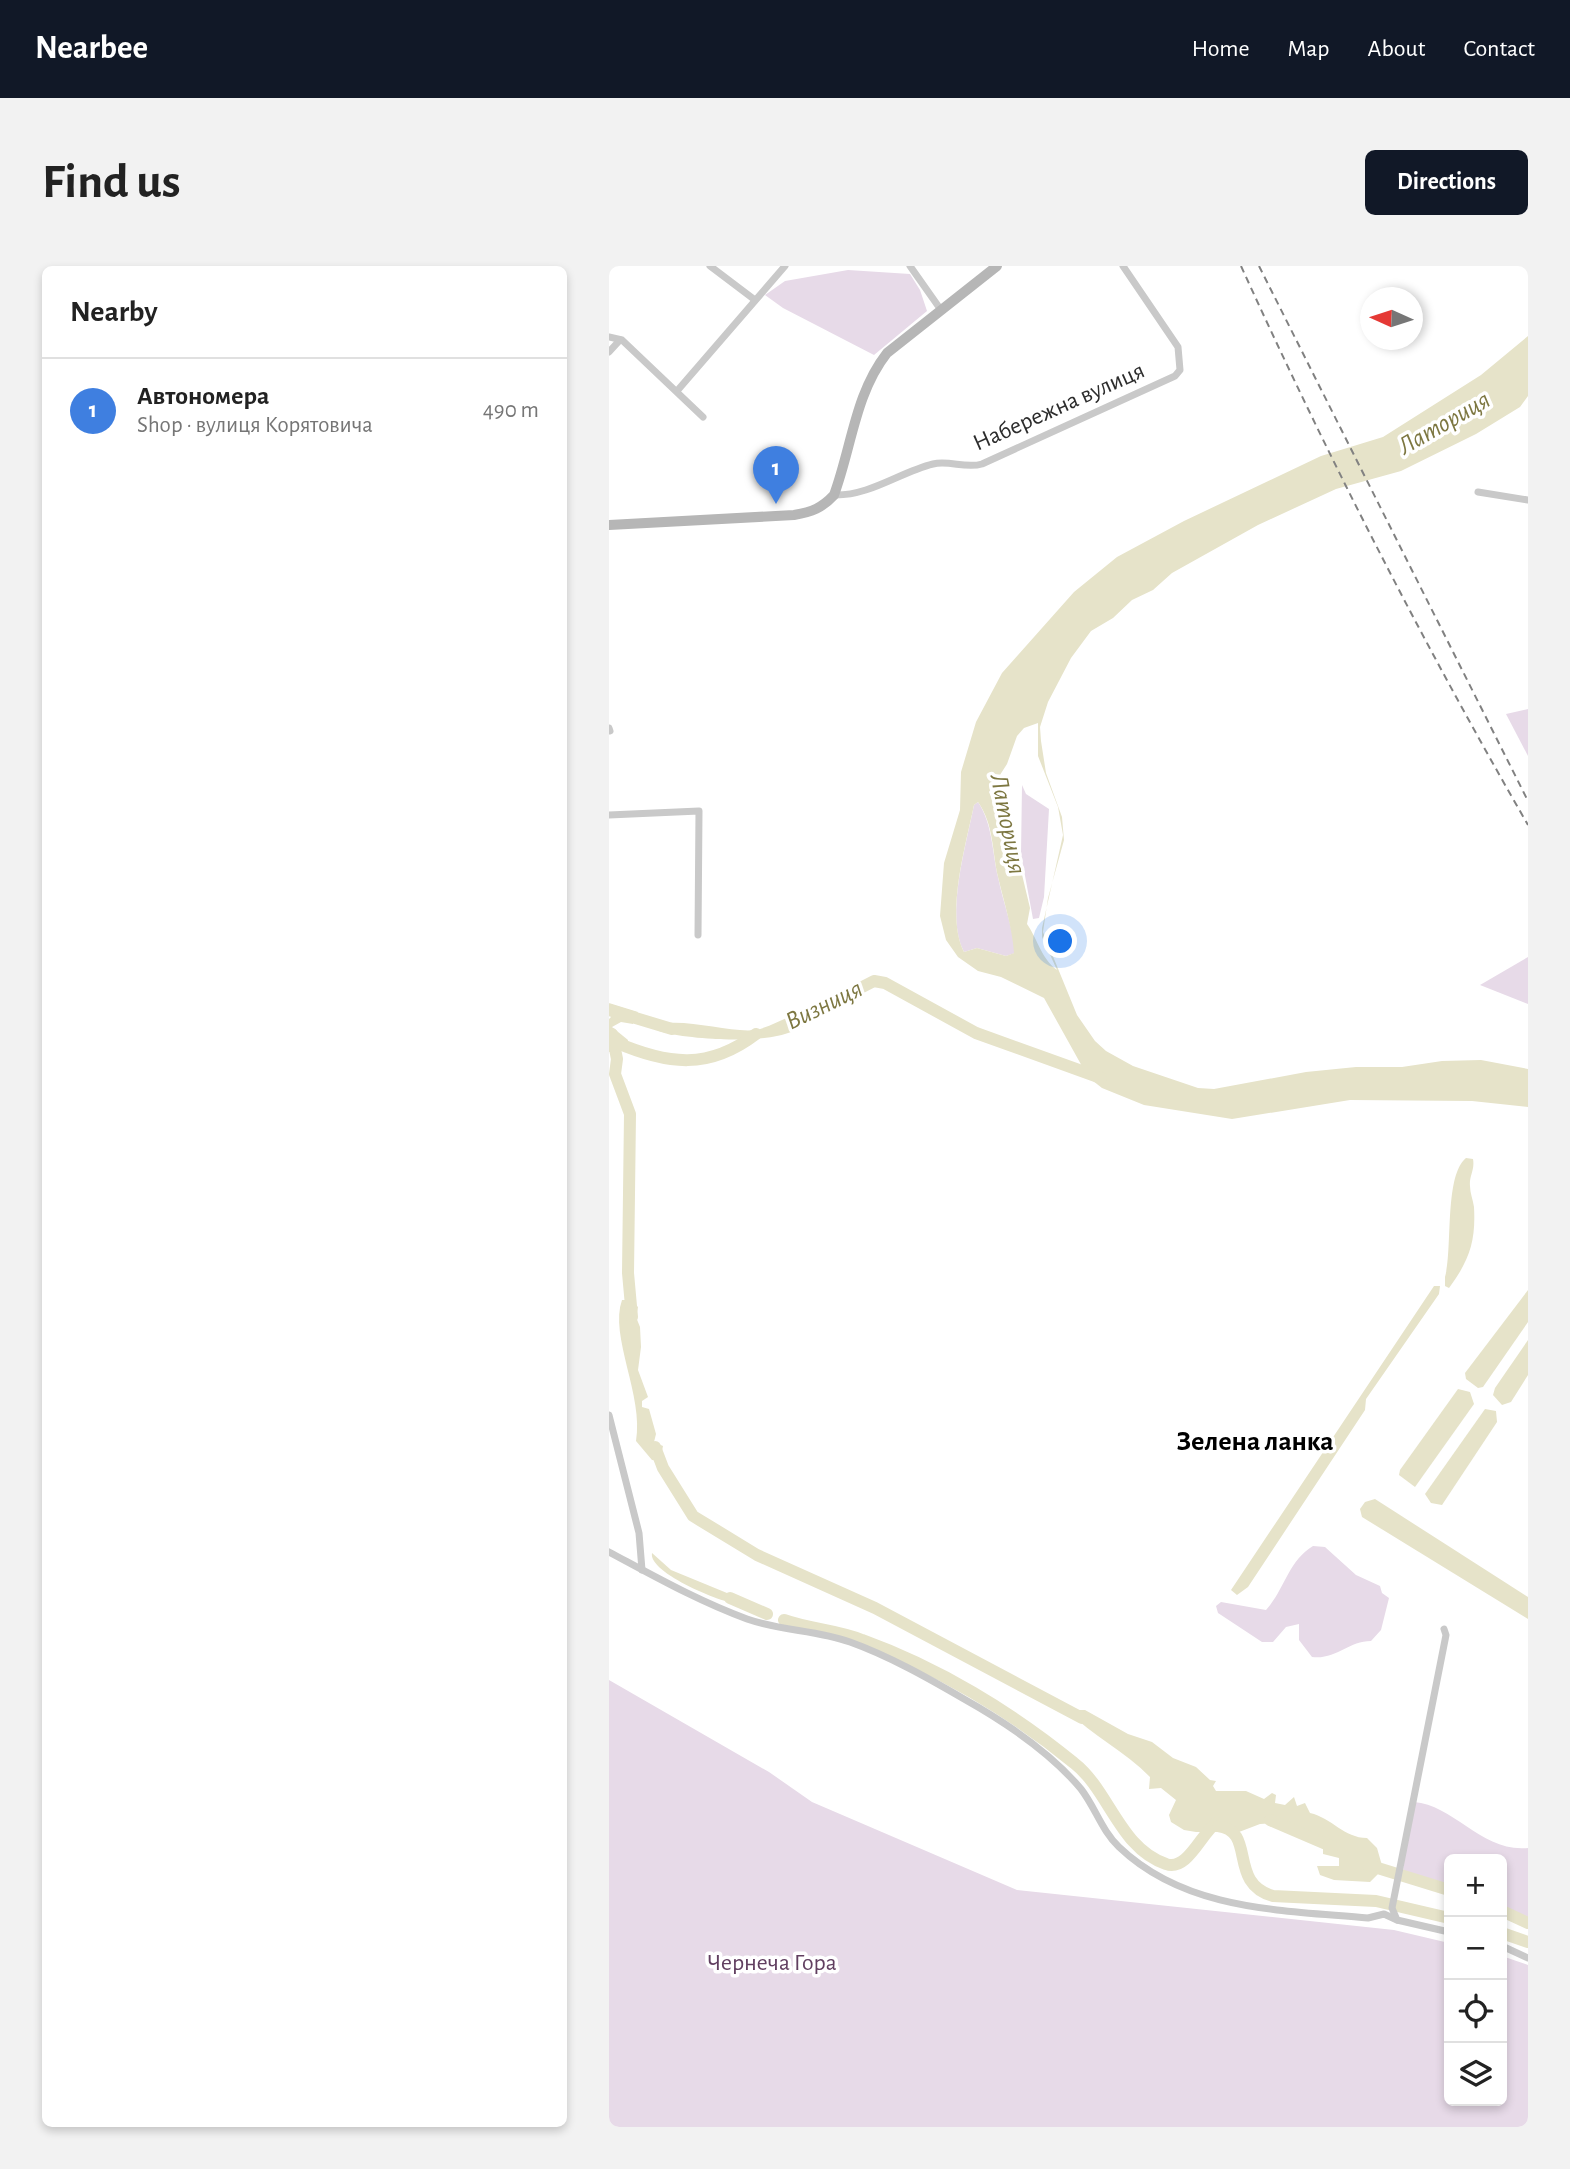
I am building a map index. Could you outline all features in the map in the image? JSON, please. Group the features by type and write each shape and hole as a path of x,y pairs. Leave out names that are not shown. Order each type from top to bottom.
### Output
{"main road":[{"path":"609,525 814,512 834,495 863,392 874,370 887,353 997,266"}],"street":[{"path":"711,266 755,300"},
{"path":"677,391 785,266"},
{"path":"910,266 941,310"},
{"name":"Набережна вулиця","path":"834,495 851,495 935,463 972,467 982,464 1175,376 1180,370 1178,347 1123,266"},
{"path":"609,337 620,340 703,417"},
{"path":"609,352 620,340"},
{"path":"1478,492 1528,500"},
{"path":"609,815 699,811 698,935"},
{"path":"609,1415 639,1533 642,1570"},
{"path":"609,1552 749,1619 850,1642 966,1699 1067,1773 1084,1793 1116,1844 1163,1878 1213,1900 1247,1907 1368,1918 1384,1914 1397,1920 1444,1931"},
{"path":"1397,1920 1392,1908 1446,1635 1444,1629"},
{"path":"1507,1948 1528,1958"}],"green space":[{"path":"848,270 910,274 920,290 927,311 874,355 783,308 765,295 785,281"},
{"path":"1528,709 1528,756 1506,714"},
{"path":"1022,785 1026,794 1049,809 1044,897 1039,918 1033,919 1021,854"},
{"path":"978,802 989,829 1012,933 1015,953 1006,956 977,948 964,952 959,937 956,919 959,880 974,805"},
{"path":"1528,957 1528,1004 1480,985"},
{"path":"1313,1546 1325,1547 1356,1575 1380,1586 1382,1593 1389,1598 1381,1630 1371,1641 1355,1644 1328,1656 1312,1657 1299,1640 1299,1624 1286,1627 1273,1642 1262,1642 1218,1613 1216,1606 1221,1602 1266,1610 1292,1567"},
{"name":"Чернеча Гора","path":"609,1680 769,1772 812,1802 1017,1890 1394,1930 1444,1942 1444,2106 1507,2106 1507,1958 1528,1965 1528,2127 609,2127"},
{"path":"1414,1802 1442,1811 1497,1843 1512,1848 1528,1848 1528,1923 1507,1913 1507,1854 1444,1854 1444,1888 1403,1876 1404,1848"}],"water":[{"path":"1528,336 1528,396 1520,407 1476,434 1401,471 1336,489 1258,525 1172,573 1153,590 1132,600 1113,618 1091,631 1071,658 1048,702 1040,727 1046,773 1062,817 1064,840 1052,883 1063,835 1058,807 1038,756 1038,723 1024,728 1017,736 1007,764 989,792 1019,862 1030,908 1027,924 1043,954 1057,970 1042,937 1047,908 1043,932 1077,1015 1095,1041 1106,1051 1133,1066 1198,1088 1214,1089 1306,1072 1481,1060 1528,1069 1528,1107 1472,1101 1350,1100 1232,1119 1144,1105 1102,1088 1088,1077 1044,998 1001,977 978,971 958,957 946,940 940,916 944,863 960,810 961,772 976,722 1002,673 1074,592 1117,557 1184,521 1321,456 1383,437 1481,375","holes":["978,802 990,829 1011,933 1014,953 1006,956 977,948 964,952 959,937 956,919 959,880 974,805"]},
{"path":"838,994 855,994 799,1028 778,1036 706,1038 659,1031 656,1025 679,1023 755,1030 799,1013 812,1012"},
{"path":"609,1003 638,1012 633,1024 621,1022 612,1027 628,1040 627,1050 609,1052 609,1019 612,1016"},
{"path":"1466,1158 1473,1159 1470,1191 1474,1207 1474,1231 1466,1260 1449,1288 1445,1286 1445,1277 1452,1196 1459,1167"},
{"path":"1434,1286 1440,1286 1439,1294 1366,1399 1365,1410 1248,1587 1237,1595 1231,1590"},
{"path":"1528,1290 1528,1322 1483,1387 1478,1388 1466,1379 1465,1373"},
{"path":"622,1300 631,1300 638,1307 636,1317 640,1327 641,1347 638,1370 648,1397 642,1401 642,1407 649,1409 656,1434 654,1442 663,1446 660,1461 652,1460 636,1441 635,1405 620,1331"},
{"path":"1528,1340 1528,1375 1511,1402 1502,1405 1493,1395 1495,1388"},
{"path":"1458,1389 1470,1392 1474,1404 1415,1487 1399,1475 1400,1470"},
{"path":"1485,1409 1496,1411 1497,1422 1442,1505 1431,1503 1425,1494"},
{"path":"1375,1499 1528,1597 1528,1619 1362,1517 1360,1509 1365,1502"},
{"path":"652,1553 671,1570 744,1600 744,1605 705,1594 674,1578 654,1561"},
{"path":"1067,1710 1085,1710 1128,1734 1152,1742 1173,1758 1196,1767 1210,1780 1216,1781 1213,1786 1216,1791 1246,1791 1264,1799 1272,1793 1276,1795 1275,1803 1285,1805 1294,1797 1297,1806 1305,1803 1310,1813 1351,1835 1367,1838 1377,1848 1383,1869 1370,1882 1334,1880 1320,1875 1317,1866 1339,1866 1339,1858 1323,1854 1323,1842 1278,1823 1260,1824 1239,1832 1184,1830 1171,1822 1169,1815 1176,1800 1161,1788 1149,1789 1150,1777"}],"waterway":[{"name":"Латориця","path":"995,766 994,776 1010,844"},
{"name":"Визниця","path":"837,1000 874,981 885,983 976,1033 1101,1078"},
{"name":"Визниця","path":"609,1010 672,1029"},
{"path":"612,1034 617,1059 615,1074 630,1114 628,1273 632,1317"},
{"path":"615,1042 653,1056 688,1060 722,1054 756,1034"},
{"path":"655,1447 663,1468 693,1516 757,1555 875,1608 1082,1718"},
{"path":"730,1598 767,1614"},
{"path":"784,1620 852,1637 890,1651 946,1677 999,1709 1050,1744 1086,1774 1137,1846 1166,1864 1181,1863 1216,1823"},
{"path":"1270,1820 1333,1847"},
{"path":"1218,1826 1230,1830 1237,1837 1250,1880 1259,1889 1273,1896 1376,1901 1445,1917"},
{"path":"1368,1865 1444,1888"},
{"path":"1507,1913 1528,1923"},
{"path":"1507,1935 1528,1942"}],"railway":[{"path":"1241,266 1378,549 1451,688 1528,825"},
{"path":"1259,266 1528,801"}],"place":[{"name":"Автономера","path":"776,504"}],"district":[{"name":"Зелена ланка","path":"1255,1442"}]}
